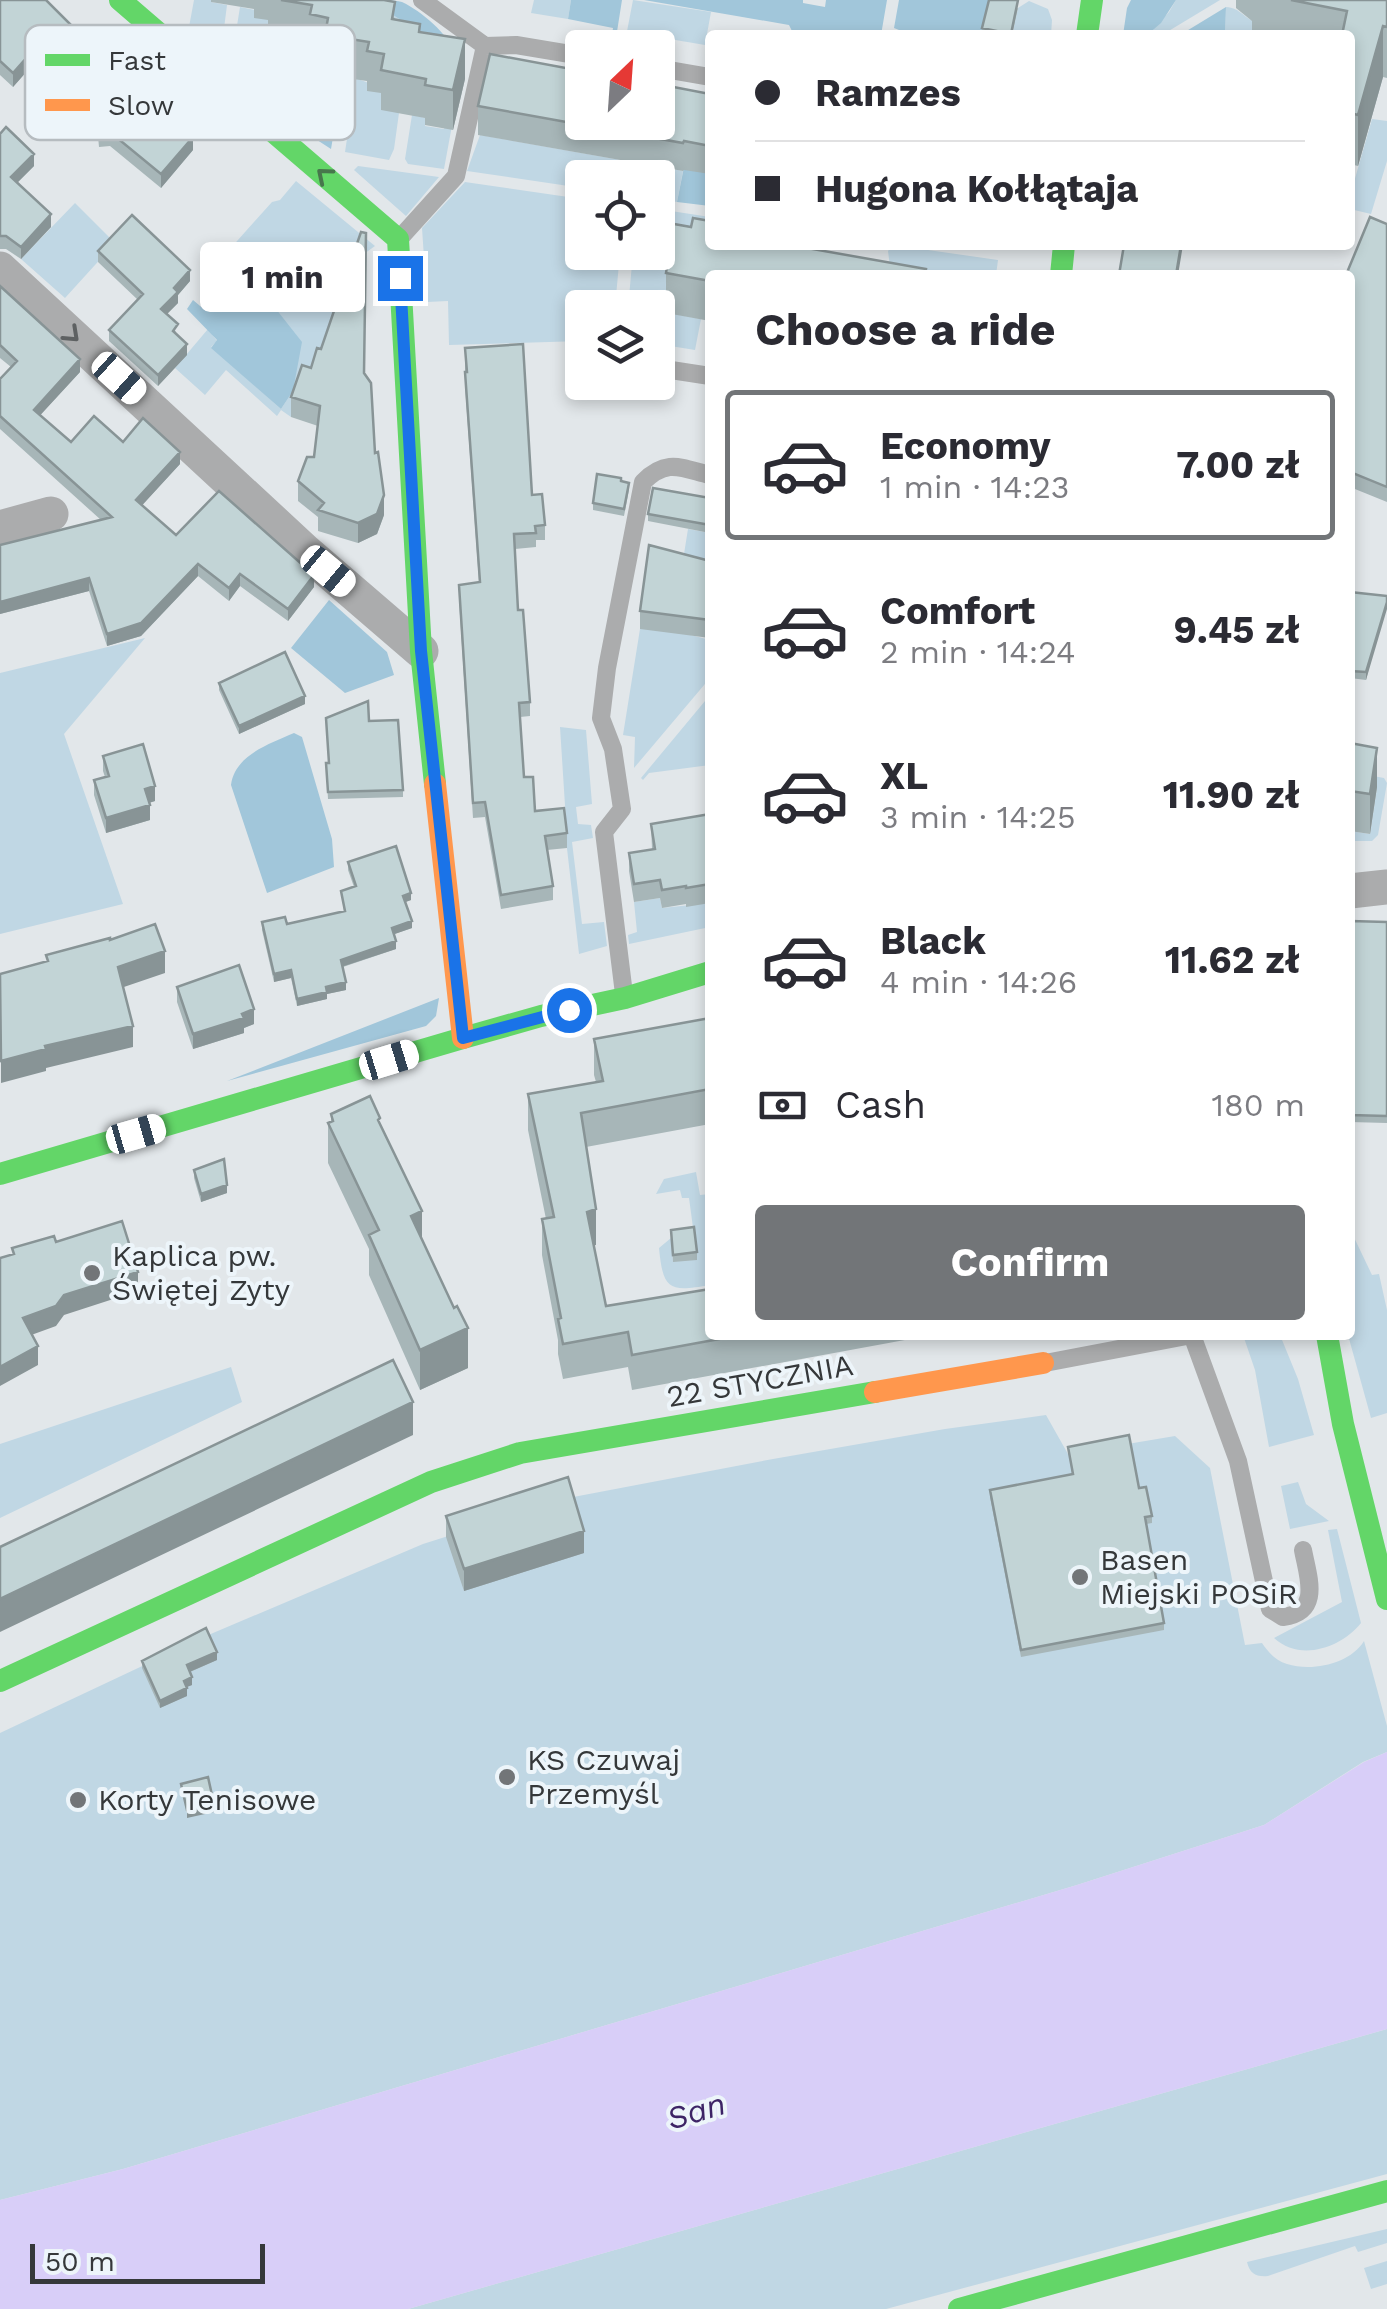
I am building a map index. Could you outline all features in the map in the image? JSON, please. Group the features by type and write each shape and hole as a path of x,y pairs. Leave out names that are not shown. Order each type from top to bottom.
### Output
{"street":[{"path":"120,0 149,25"},
{"path":"1088,30 1092,0"},
{"path":"283,140 398,239 421,651 463,1038"},
{"path":"0,268 306,552 421,651"},
{"path":"0,528 51,514"},
{"path":"1355,871 1387,872"},
{"path":"1355,890 1387,887"},
{"path":"0,1174 463,1038 705,974"},
{"path":"624,998 705,993"},
{"path":"1307,1340 1343,1424"},
{"path":"1327,1340 1343,1424 1387,1599"},
{"name":"22 STYCZNIA","path":"0,1681 431,1482 520,1452 1043,1363"},
{"path":"960,2309 1387,2190"}],"lane":[{"path":"422,0 485,46 516,45 565,53"},
{"path":"398,239 456,176 485,46"},
{"path":"675,71 705,76"},
{"path":"675,371 705,375"},
{"path":"624,998 604,832 622,809 613,750 601,718 607,668 643,482 655,469 673,466 705,473"},
{"name":"22 STYCZNIA","path":"1043,1363 1165,1340"},
{"name":"22 STYCZNIA","path":"1194,1340 1238,1460 1270,1609 1283,1618 1298,1613 1309,1598 1303,1550"}],"shaded area":[{"path":"194,0 227,5 224,25 189,25"},
{"path":"369,0 455,54 462,71 444,169 408,164 405,159 412,115 426,118 425,126 444,129 453,77"},
{"path":"369,0 398,1 409,6 441,31 455,54"},
{"path":"534,0 571,0 568,19 531,13"},
{"path":"571,0 622,0 617,30 568,19"},
{"path":"633,0 711,12 705,45 675,40 675,30 627,30"},
{"path":"644,0 803,0 825,7 826,0 887,0 882,30 792,30 789,25"},
{"path":"899,0 996,0 984,30 894,28"},
{"path":"1131,0 1176,0 1153,30 1124,30"},
{"path":"1176,0 1220,0 1170,30 1153,30"},
{"path":"1029,1 1048,9 1051,30 1013,30 1018,8"},
{"path":"240,7 255,10 271,21 270,25 237,25"},
{"path":"1226,7 1256,22 1254,30 1225,30"},
{"path":"1226,7 1225,30 1188,30"},
{"path":"356,79 375,87 399,113 389,160 345,152 347,140 355,140"},
{"path":"1372,119 1387,121 1387,161 1371,214 1355,210 1355,178"},
{"path":"480,135 621,160 565,160 565,185 467,171"},
{"path":"317,140 333,140 331,149"},
{"path":"685,162 705,172 705,205 677,202"},
{"path":"358,166 439,177 406,216 354,170"},
{"path":"675,170 683,171 675,202"},
{"path":"296,181 375,246 361,256 321,369 301,386 291,417 281,410 277,416 226,370 205,395 175,368 208,329 217,341 211,347 281,409 293,391 257,285 228,261 229,250"},
{"path":"465,182 565,197 565,270 618,270 617,290 565,290 565,342 449,345 448,301 427,302 422,228"},
{"path":"75,203 115,243 65,298 21,259"},
{"path":"675,212 705,216 705,250 820,250 809,270 728,265 705,270 705,277 675,292 630,290 631,270 675,270"},
{"path":"928,250 998,260 997,270 890,270 888,251"},
{"path":"239,270 257,285 302,342 293,391 281,409 211,348 217,340 187,309 193,300 206,311"},
{"path":"675,314 701,319 695,350 675,347"},
{"path":"688,529 705,532 705,589 683,633 705,639 705,684 634,768 635,737 623,735 640,629 684,554"},
{"path":"329,600 387,652 394,675 345,693 291,648"},
{"path":"145,638 64,734 123,904 0,934 0,673"},
{"path":"705,701 705,766 649,773 641,778"},
{"path":"560,727 586,730 592,804 576,807 578,824 591,825 593,838 572,842 582,924 604,922 607,946 579,954 564,822"},
{"path":"294,733 302,737 332,839 334,867 267,893 231,785 246,758"},
{"path":"1357,773 1384,778 1387,783 1378,835 1372,841 1355,841 1355,832 1370,834 1377,788"},
{"path":"660,898 662,908 705,904 705,928 629,944 628,935 637,932 634,902"},
{"path":"439,998 436,1016 426,1026 227,1081"},
{"path":"696,1172 700,1195 705,1194 705,1286 677,1288 663,1273 659,1248 671,1238 673,1262 694,1235 689,1198 682,1198 680,1190 656,1194 664,1179"},
{"path":"1355,1239 1372,1275 1379,1274 1387,1310 1387,1413 1371,1418 1349,1340 1355,1340"},
{"path":"1245,1340 1282,1340 1314,1435 1269,1447 1255,1370"},
{"path":"231,1367 242,1402 0,1518 0,1444"},
{"name":"KS Czuwaj Przemyśl","path":"1046,1415 1068,1454 1175,1436 1210,1468 1245,1645 1262,1643 1279,1661 1308,1667 1340,1660 1364,1641 1387,1726 1387,1752 1363,1762 1264,1825 1077,1885 123,2169 0,2200 0,1733 206,1636 423,1544 568,1498 945,1429"},
{"path":"1298,1482 1306,1504 1329,1521 1290,1529 1281,1486"},
{"path":"1337,1529 1361,1623 1343,1639 1320,1649 1284,1645 1274,1638 1342,1602 1328,1530"},
{"path":"1387,2029 1387,2174 886,2309 408,2309"},
{"path":"1387,2229 1387,2243 1358,2252 1355,2246 1268,2276 1254,2274 1247,2262"},
{"path":"1387,2261 1387,2284 1371,2289 1364,2268"}],"water":[{"name":"San","path":"1387,1752 1387,2029 408,2309 0,2309 0,2200 123,2169 1077,1885 1264,1825 1364,1762"}],"building":[{"path":"0,0 46,0 71,25 25,25 25,59 13,73 0,61"},
{"path":"281,0 395,2 392,19 420,24 419,32 465,39 453,90 425,85 426,79 381,70 384,54 367,51 369,42 355,40 355,25 327,25 328,18 310,14 312,5"},
{"path":"989,0 1018,0 1012,30 982,28"},
{"path":"1291,0 1387,0 1387,27 1383,26 1358,115 1355,30 1343,30 1347,11"},
{"path":"490,54 565,68 565,122 478,106"},
{"path":"675,87 705,93 705,145 666,140 675,140"},
{"path":"6,127 34,154 11,177 51,214 21,247 0,236 0,134"},
{"path":"120,140 190,140 161,174"},
{"path":"132,215 190,270 174,288 178,292 161,309 178,324 173,331 187,344 158,375 109,330 143,294 98,251"},
{"path":"1370,217 1387,224 1387,487 1355,474 1355,270 1348,270"},
{"path":"693,218 705,220 705,250 818,250 926,270 705,270 705,280 666,273 675,270 675,224 691,227"},
{"path":"361,232 366,233 364,373 371,383 375,453 378,452 384,495 377,514 358,523 318,510 324,503 298,481 307,457 314,457 320,406 291,397 302,365 311,368 317,348 321,349"},
{"path":"1123,250 1180,250 1177,270 1120,270"},
{"path":"0,286 80,359 34,410 71,442 94,416 123,442 143,418 180,452 136,500 176,535 219,491 314,575 288,609 240,574 229,588 198,564 141,623 107,634 89,578 0,602 0,545 112,517 0,416 0,379 17,361 0,345"},
{"path":"523,344 532,495 542,494 545,525 535,526 536,533 514,534 518,610 523,610 530,702 519,703 524,777 533,777 535,811 564,808 567,833 545,836 553,886 501,895 485,802 473,803 459,585 480,582 465,348"},
{"path":"597,474 629,483 624,509 593,503"},
{"path":"653,488 705,497 705,524 648,514"},
{"path":"649,545 705,560 705,619 640,611"},
{"path":"1355,593 1387,596 1366,672 1355,671"},
{"path":"285,652 305,696 239,726 219,683"},
{"path":"368,701 369,721 398,720 403,790 328,792 326,718"},
{"path":"143,744 155,786 145,789 150,805 106,818 94,780 109,776 103,756"},
{"path":"1355,744 1377,748 1370,794 1355,792"},
{"path":"705,815 705,885 662,890 660,880 634,884 629,853 655,849 651,824"},
{"path":"396,846 411,893 403,896 412,921 392,928 396,941 341,960 346,982 326,987 327,992 297,999 291,970 274,974 262,922 285,917 287,924 345,911 341,891 356,886 348,862"},
{"path":"1355,921 1387,922 1387,1116 1355,1115"},
{"path":"155,924 165,951 118,967 133,1026 45,1046 46,1049 1,1061 0,974 48,961 46,955 110,940"},
{"path":"239,965 254,1009 242,1014 244,1018 193,1034 177,987"},
{"path":"705,1019 705,1090 581,1113 596,1209 587,1212 606,1306 705,1290 705,1340 714,1340 632,1355 628,1332 563,1344 542,1219 554,1217 528,1094 603,1081 594,1039"},
{"path":"370,1096 422,1211 411,1216 454,1308 457,1306 468,1328 420,1350 369,1235 379,1230 328,1123 333,1121 331,1114"},
{"path":"224,1159 227,1185 201,1194 194,1170"},
{"path":"122,1221 138,1272 64,1295 56,1306 23,1318 38,1346 0,1367 0,1258 14,1254 12,1248 54,1236 56,1242"},
{"path":"694,1227 697,1252 673,1255 671,1230"},
{"path":"393,1360 413,1402 0,1599 0,1547"},
{"name":"Basen Miejski POSiR","path":"1129,1435 1139,1488 1146,1487 1152,1516 1145,1517 1164,1623 1021,1650 990,1490 1073,1474 1068,1447"},
{"path":"568,1477 584,1531 464,1569 446,1516"},
{"path":"206,1628 217,1652 187,1665 192,1677 184,1681 187,1688 160,1701 142,1661"},
{"path":"208,1777 214,1804 187,1810 181,1784"}],"traffic: fast":[{"path":"120,0 149,25"},
{"path":"1088,30 1092,0"},
{"path":"283,140 398,239 421,651 435,784"},
{"path":"1062,270 1064,250"},
{"path":"0,1174 463,1038 625,998 705,974"},
{"path":"1328,1340 1343,1424 1387,1599"},
{"path":"0,1681 431,1482 520,1453 875,1392"},
{"path":"959,2309 1387,2191"}],"traffic: slow":[{"path":"435,784 463,1038"},
{"path":"875,1392 1043,1363"}],"place":[{"name":"Kaplica pw. Świętej Zyty","path":"92,1273"},
{"name":"Basen Miejski POSiR","path":"1080,1577"},
{"name":"KS Czuwaj Przemyśl","path":"507,1777"},
{"name":"Korty Tenisowe","path":"78,1800"}],"route":[{"path":"400,278 421,651 463,1038 569,1010"}]}
